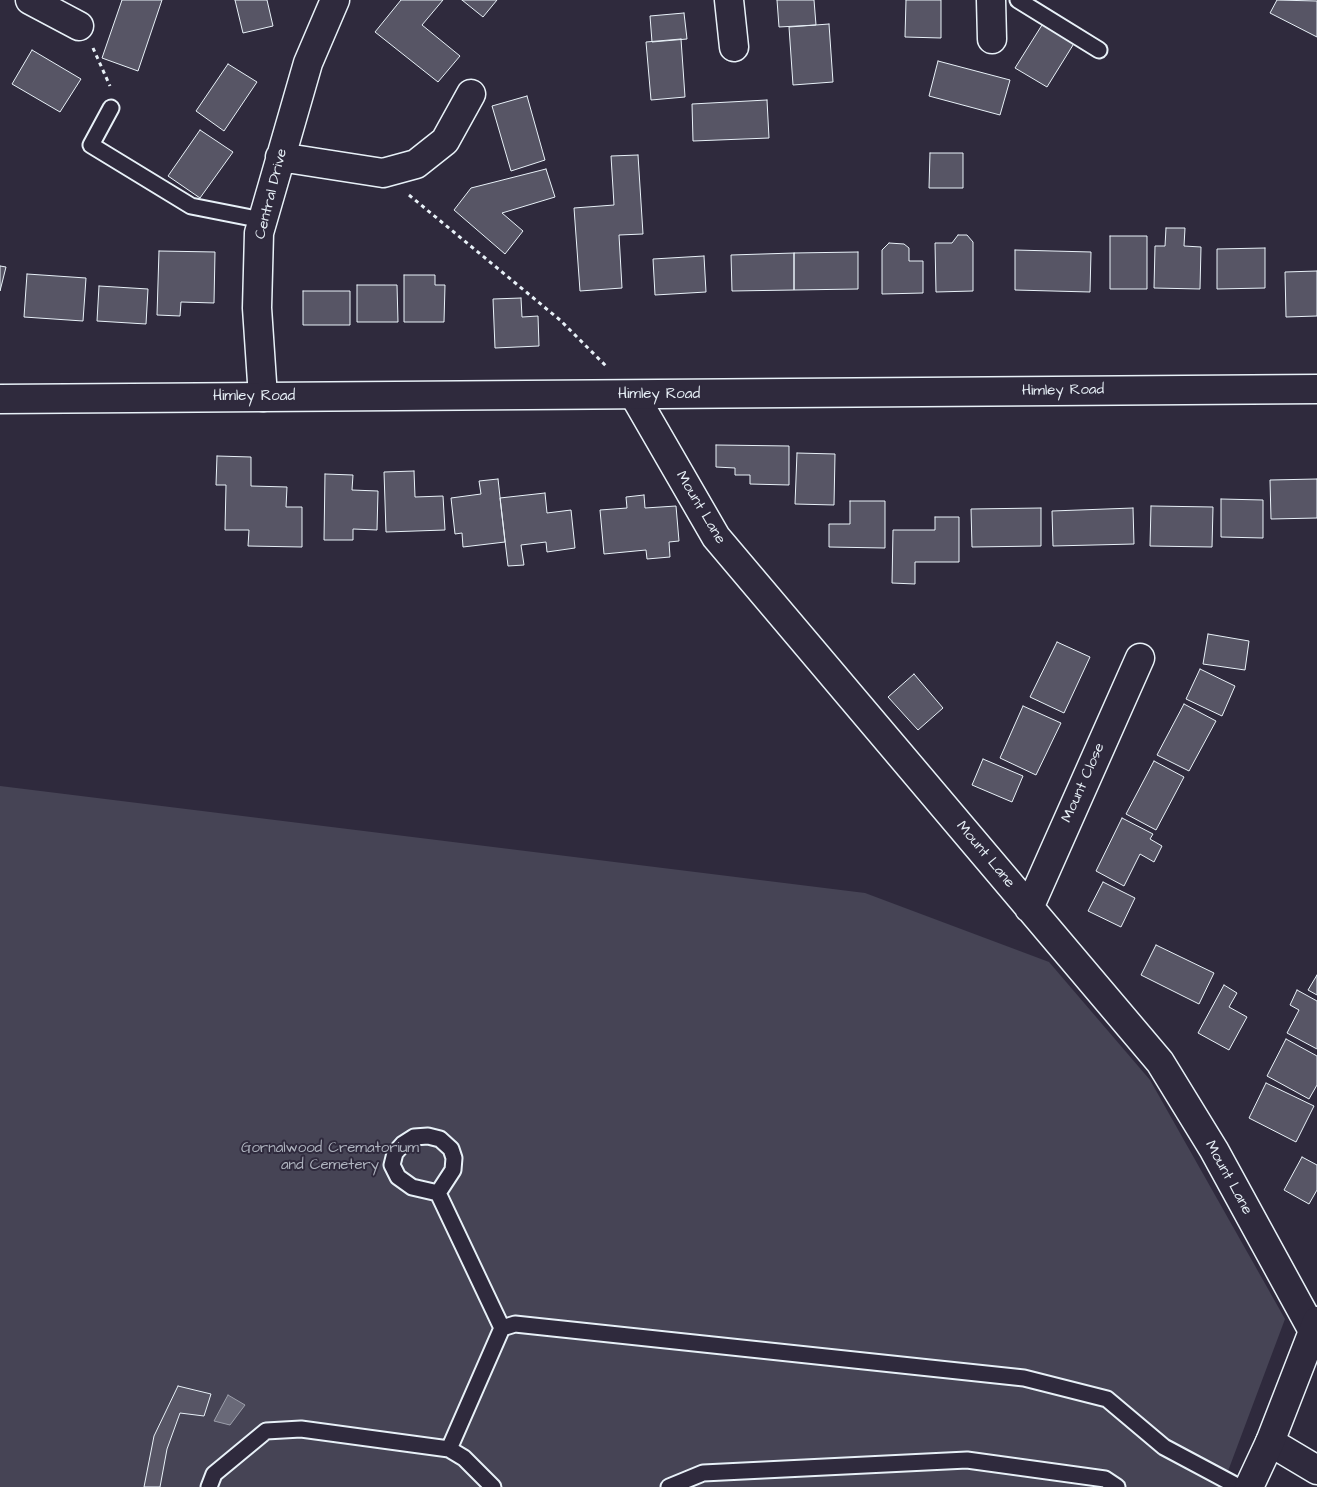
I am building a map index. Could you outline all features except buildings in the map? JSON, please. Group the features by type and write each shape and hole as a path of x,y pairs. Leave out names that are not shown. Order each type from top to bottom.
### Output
{"street":[{"name":"Central Drive","path":"263,397 257,308 259,233 308,63 335,0"},
{"path":"729,0 734,47"},
{"path":"991,0 992,39"},
{"path":"47,4 79,26"},
{"path":"280,157 383,173 416,164 445,141 471,94"},
{"name":"Himley Road","path":"0,399 1317,389"},
{"name":"Mount Lane","path":"634,395 716,537 1160,1062 1214,1150 1315,1326"},
{"name":"Mount Close","path":"1029,908 1140,658"},
{"path":"1249,1487 1270,1442 1315,1326"},
{"path":"1270,1442 1317,1470"}],"lane":[{"path":"1018,0 1099,50"},
{"path":"110,108 91,144 192,206 262,220"},
{"path":"438,1193 502,1328 449,1449"},
{"path":"502,1328 516,1324 1024,1378 1107,1399 1164,1447 1239,1487"},
{"path":"209,1487 214,1474 266,1431 313,1430 449,1449 464,1458 493,1487"},
{"path":"669,1487 703,1473 967,1460 1105,1479 1117,1487"}],"path":[{"path":"79,26 94,50 113,92 110,108"},
{"path":"383,173 560,320 634,395"}],"green space":[{"name":"Gornalwood Crematorium and Cemetery","path":"0,786 865,893 1049,962 1150,1080 1285,1319 1222,1487 0,1487"}],"water":[{"path":"228,1395 245,1405 230,1425 214,1421"}]}
